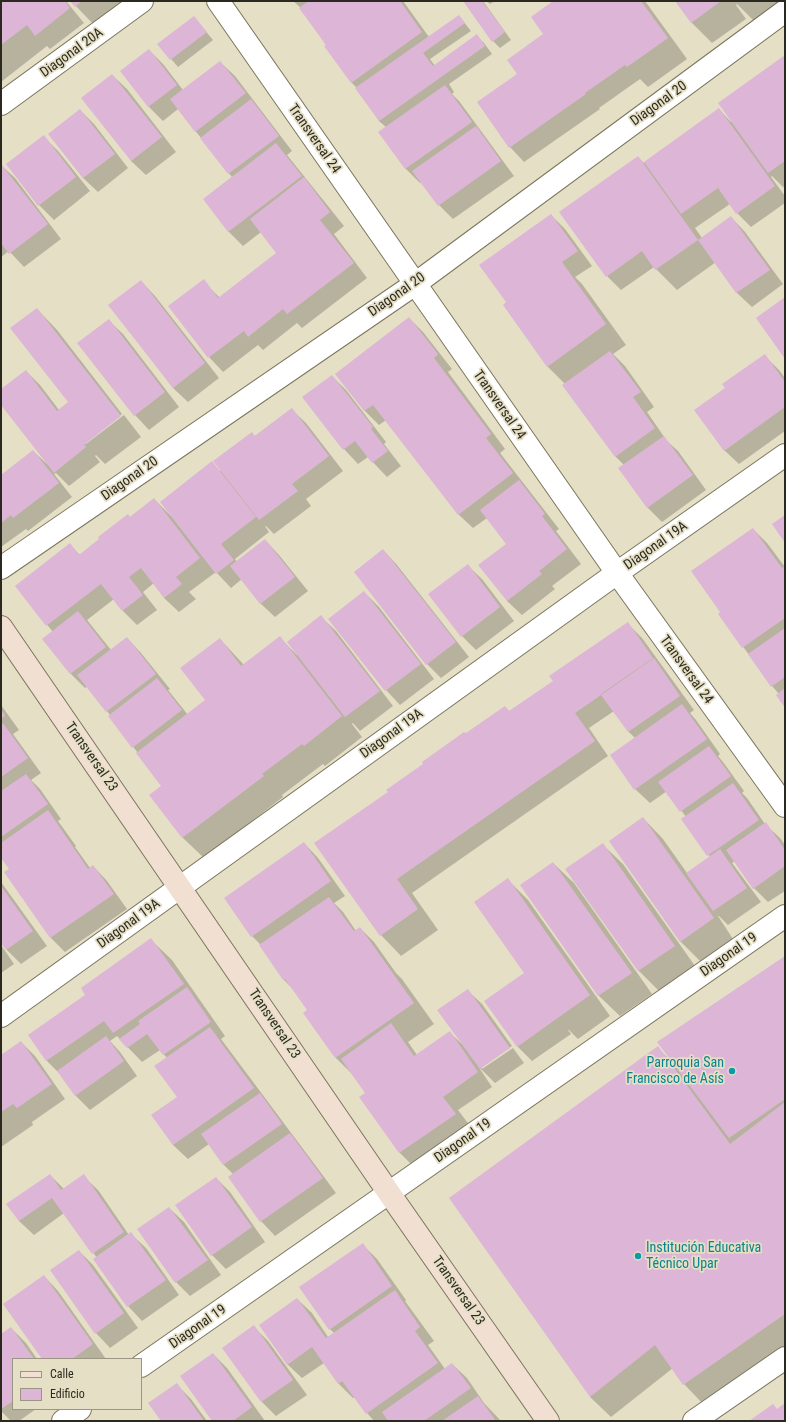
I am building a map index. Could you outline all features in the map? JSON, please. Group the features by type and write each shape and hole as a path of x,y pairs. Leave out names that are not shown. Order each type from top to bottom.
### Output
{"street":[{"name":"Diagonal 20A","path":"1,104 142,1"},
{"name":"Transversal 24","path":"218,1 616,573 785,806"},
{"name":"Diagonal 20","path":"1,568 414,284 785,11"},
{"name":"Diagonal 19A","path":"1,1016 616,573 785,455"},
{"name":"Transversal 23","path":"1,627 389,1193 548,1421"},
{"name":"Diagonal 19","path":"142,1365 785,916"},
{"path":"694,1421 785,1358"},
{"path":"63,1421 79,1410"}],"building":[{"path":"1,1 65,1 70,8 35,36 27,25 1,45"},
{"path":"70,1 82,1 75,7"},
{"path":"309,1 400,1 422,32 351,83 299,8"},
{"path":"463,1 482,1 505,32 492,42"},
{"path":"553,1 641,1 668,38 627,67 625,65 509,148 477,102 517,74 507,60 543,34 531,17"},
{"path":"675,1 721,1 691,23"},
{"path":"459,15 465,23 423,53 433,66 477,34 485,46 379,121 355,88"},
{"path":"194,16 207,32 170,60 157,44"},
{"path":"149,49 177,85 148,107 120,71"},
{"path":"785,55 785,161 768,173 718,103"},
{"path":"220,61 246,93 195,132 170,99"},
{"path":"112,74 162,137 131,161 81,98"},
{"path":"445,85 472,122 405,169 378,132"},
{"path":"251,99 279,136 228,174 200,138"},
{"path":"719,108 775,186 736,214 718,188 681,214 644,162"},
{"path":"80,109 115,154 83,178 48,134"},
{"path":"476,126 501,161 438,206 412,171"},
{"path":"44,135 76,177 38,206 6,164"},
{"path":"276,143 302,176 228,232 203,199"},
{"path":"638,156 698,240 655,270 642,251 606,277 559,212"},
{"path":"1,164 48,224 9,254 1,243"},
{"path":"304,177 330,212 320,220 354,263 287,314 283,309 248,337 244,331 208,358 168,306 204,279 218,298 276,253 250,219"},
{"path":"551,214 578,251 562,262 606,324 547,367 503,305 506,302 479,265"},
{"path":"731,216 770,270 736,293 698,240"},
{"path":"141,280 205,363 173,388 108,305"},
{"path":"785,297 785,359 756,318"},
{"path":"37,308 121,416 84,445 86,447 54,473 1,405 1,389 26,370 57,411 68,402 10,328"},
{"path":"409,317 438,354 434,358 491,434 486,438 513,473 458,515 373,405 364,411 335,374"},
{"path":"109,319 165,392 134,416 77,343"},
{"path":"610,351 641,392 633,397 655,428 615,457 562,385"},
{"path":"765,354 785,382 785,407 724,451 694,410 725,388 722,384"},
{"path":"332,375 373,427 371,429 388,451 372,463 355,441 343,450 302,397"},
{"path":"292,408 329,456 292,484 298,491 259,520 213,461 252,432 255,436"},
{"path":"664,436 693,475 647,508 618,468"},
{"path":"33,450 59,483 13,518 11,515 1,523 1,475"},
{"path":"212,461 256,517 221,544 234,560 216,574 160,502"},
{"path":"519,480 545,514 542,516 567,549 539,571 542,574 507,601 478,565 506,544 480,510"},
{"path":"154,498 200,558 176,577 182,584 164,598 141,568 129,577 143,595 122,611 101,584 46,626 15,586 70,543 79,555 99,539 98,537 128,514 130,517"},
{"path":"785,515 785,543 772,524"},
{"path":"753,528 782,568 785,566 785,618 742,648 718,614 720,612 691,571"},
{"path":"265,539 295,577 260,604 230,566"},
{"path":"383,549 456,642 426,665 354,572"},
{"path":"468,564 500,607 461,637 428,594"},
{"path":"364,591 421,664 385,691 328,619"},
{"path":"78,611 106,647 70,674 42,639"},
{"path":"321,615 380,691 345,717 287,642"},
{"path":"628,622 653,658 575,713 595,741 397,879 418,909 380,936 314,843 388,792 386,790 423,764 422,762 464,732 466,733 505,706 509,711 553,681 549,676"},
{"path":"785,628 785,677 771,687 748,654"},
{"path":"280,636 342,716 304,746 302,744 262,774 264,776 182,838 149,795 161,786 136,753 205,700 180,668 220,638 241,666"},
{"path":"127,637 156,674 106,712 77,675"},
{"path":"654,658 680,696 628,732 601,695"},
{"path":"157,678 182,710 132,748 108,716"},
{"path":"785,688 785,708 776,695"},
{"path":"682,704 707,739 634,790 610,755"},
{"path":"1,709 5,716 1,719"},
{"path":"3,723 28,758 1,777 1,725"},
{"path":"709,746 731,776 680,812 658,782"},
{"path":"26,774 48,804 1,837 1,791"},
{"path":"733,783 759,820 707,856 681,819"},
{"path":"48,810 88,869 93,865 114,894 50,938 4,872 9,869 1,858 1,843"},
{"path":"643,817 714,918 680,942 609,841"},
{"path":"766,822 785,850 785,866 753,889 726,850"},
{"path":"304,842 331,881 251,937 224,898"},
{"path":"603,843 675,946 638,971 565,869"},
{"path":"720,849 747,888 713,911 686,873"},
{"path":"553,862 632,973 598,996 520,885"},
{"path":"508,878 590,995 517,1047 484,1001 524,973 474,902"},
{"path":"1,886 33,931 6,950 1,943"},
{"path":"329,897 354,931 360,927 414,1003 335,1058 303,1013 307,1010 285,979 283,980 259,945"},
{"path":"151,938 184,984 113,1033 104,1021 46,1061 28,1035 85,995 81,988"},
{"name":"Parroquia San Francisco de Asís","path":"785,956 785,1099 729,1138 657,1042"},
{"path":"187,987 211,1022 163,1055 147,1034 127,1048 119,1039 140,1024 138,1021"},
{"path":"468,989 510,1048 480,1069 437,1010"},
{"path":"391,1023 414,1056 450,1031 478,1072 443,1097 456,1114 399,1153 359,1097 365,1093 341,1059"},
{"path":"210,1027 254,1088 173,1145 151,1115 177,1097 154,1066"},
{"path":"106,1036 124,1061 75,1096 57,1071"},
{"path":"21,1041 52,1084 17,1108 13,1104 1,1112 1,1055"},
{"name":"Institución Educativa Técnico Upar","path":"658,1046 730,1144 785,1102 785,1314 683,1385 655,1345 590,1397 449,1198"},
{"path":"260,1093 282,1124 223,1165 201,1134"},
{"path":"290,1133 323,1178 260,1222 228,1177"},
{"path":"50,1174 61,1190 84,1174 124,1232 92,1254 52,1198 19,1221 6,1204"},
{"path":"216,1177 252,1227 211,1256 175,1205"},
{"path":"169,1207 208,1260 175,1283 137,1229"},
{"path":"131,1232 166,1280 127,1307 93,1259"},
{"path":"363,1243 392,1286 329,1330 299,1287"},
{"path":"79,1250 124,1313 95,1334 50,1270"},
{"path":"44,1275 93,1344 73,1358 41,1358 3,1304"},
{"path":"395,1290 420,1327 415,1331 438,1363 366,1414 342,1381 338,1384 312,1347 287,1365 259,1325 297,1298 326,1338"},
{"path":"254,1325 293,1380 261,1402 222,1348"},
{"path":"11,1327 33,1358 12,1358 12,1402 1,1409 1,1334"},
{"path":"213,1353 252,1407 233,1421 212,1421 180,1376"},
{"path":"452,1363 471,1388 424,1421 388,1421 382,1412"},
{"path":"177,1383 204,1421 161,1421 148,1403"},
{"path":"478,1396 496,1421 442,1421"},
{"path":"785,1403 785,1421 749,1421 773,1404 777,1409"}],"place":[{"name":"Parroquia San Francisco de Asís","path":"732,1071"},
{"name":"Institución Educativa Técnico Upar","path":"638,1256"}]}
